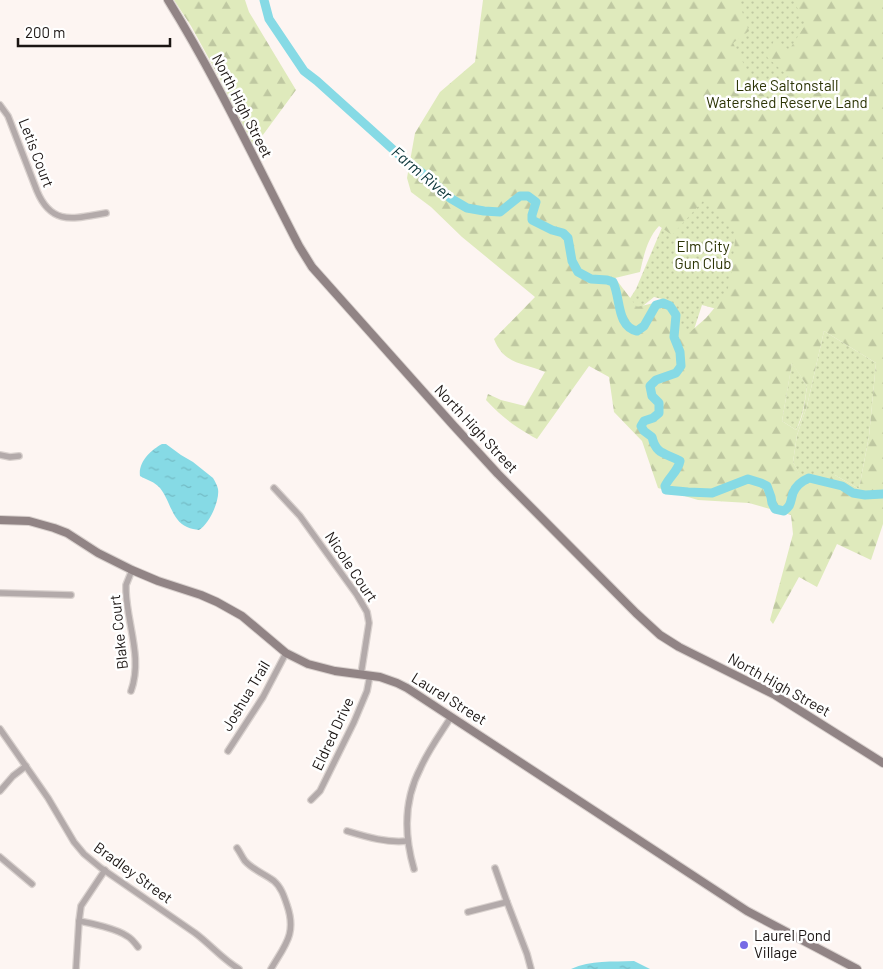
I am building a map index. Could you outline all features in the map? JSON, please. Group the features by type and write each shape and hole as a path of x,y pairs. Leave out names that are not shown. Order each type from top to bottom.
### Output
{"main road":[{"name":"North High Street","path":"168,0 210,73 299,246 312,267 498,474 660,635 679,647 775,695 883,763"},
{"name":"Laurel Street","path":"0,520 29,521 54,528 132,570 163,583 201,595 225,606 242,616 286,653 316,667 366,674 408,688 747,911 857,969"}],"street":[{"name":"Letis Court","path":"0,105 8,116 45,207 52,213 70,218 106,213"},
{"path":"0,455 19,456"},
{"name":"Nicole Court","path":"274,488 304,522 357,595 367,612 369,623 366,674"},
{"name":"Blake Court","path":"132,570 126,585 136,676 132,691"},
{"path":"0,593 72,595"},
{"name":"Joshua Trail","path":"228,752 263,697 286,653"},
{"name":"Eldred Drive","path":"312,800 320,791 354,722 366,691 366,674"},
{"path":"414,869 407,841 407,817 410,795 424,760 452,717"},
{"name":"Bradley Street","path":"0,729 55,809 78,848 89,859 195,933 239,969"},
{"path":"0,791 13,776 26,766"},
{"path":"347,831 389,842 407,841"},
{"path":"237,848 245,861 278,886 292,920 288,941 271,969"},
{"path":"0,857 32,884"},
{"path":"495,868 531,969"},
{"path":"76,969 80,911 84,900 105,870"},
{"path":"468,912 507,902"},
{"path":"79,921 128,936 138,947"}],"green space":[{"path":"174,0 245,0 249,12 296,90 257,143 252,144 219,77 191,26"},
{"path":"483,0 738,0 749,31 733,43 752,80 775,110 789,92 791,79 767,57 775,38 789,50 806,24 793,0 883,0 883,524 871,560 837,544 817,587 799,577 773,624 770,620 793,534 791,515 749,503 698,500 658,488 642,441 614,412 609,377 589,366 537,439 510,422 486,400 488,394 501,400 525,406 545,372 515,362 503,354 494,339 535,297 411,192 407,178 415,133 440,92 475,62","holes":["703,201 736,230 732,270 727,293 706,318 690,332 679,329 677,311 669,302 664,299 637,307 615,278 640,272 649,242 659,226 672,235","824,331 876,363 869,436 859,489 835,475 800,475 793,462 797,435 807,406","792,363 807,386 805,403 801,420 796,430 782,421"]},
{"name":"Lake Saltonstall Watershed Reserve Land","path":"633,0 883,0 846,311 739,315 702,305 686,354 666,300 654,297 639,309 625,306 636,289 701,135"},
{"path":"824,331 876,363 869,436 859,489 835,475 800,476 793,462 797,435 807,406"},
{"path":"792,362 807,386 802,414 796,430 782,421"}],"water":[{"path":"162,444 166,444 193,462 213,478 217,485 216,506 210,518 199,530 188,528 182,524 160,488 140,476 143,461"},
{"path":"634,961 650,969 571,969 594,963"}],"waterway":[{"name":"Farm River","path":"264,0 269,19 304,71 450,198 467,208 500,212 520,196 528,196 536,202 532,220 563,233 568,238 572,261 578,272 591,279 613,282 622,318 630,328 637,331 644,326 656,305 663,303 670,306 676,315 674,337 680,352 681,366 676,373 656,380 650,386 652,396 659,403 659,413 653,418 644,421 641,426 652,437 656,447 662,453 680,461 678,468 665,486 666,490 712,493 748,479 767,486 775,509 784,511 790,505 796,488 809,478 842,486 853,493 865,495 883,494"}],"place":[{"name":"Laurel Pond Village","path":"744,945"}],"park label":[{"name":"Elm City Gun Club","path":"703,256"}]}
